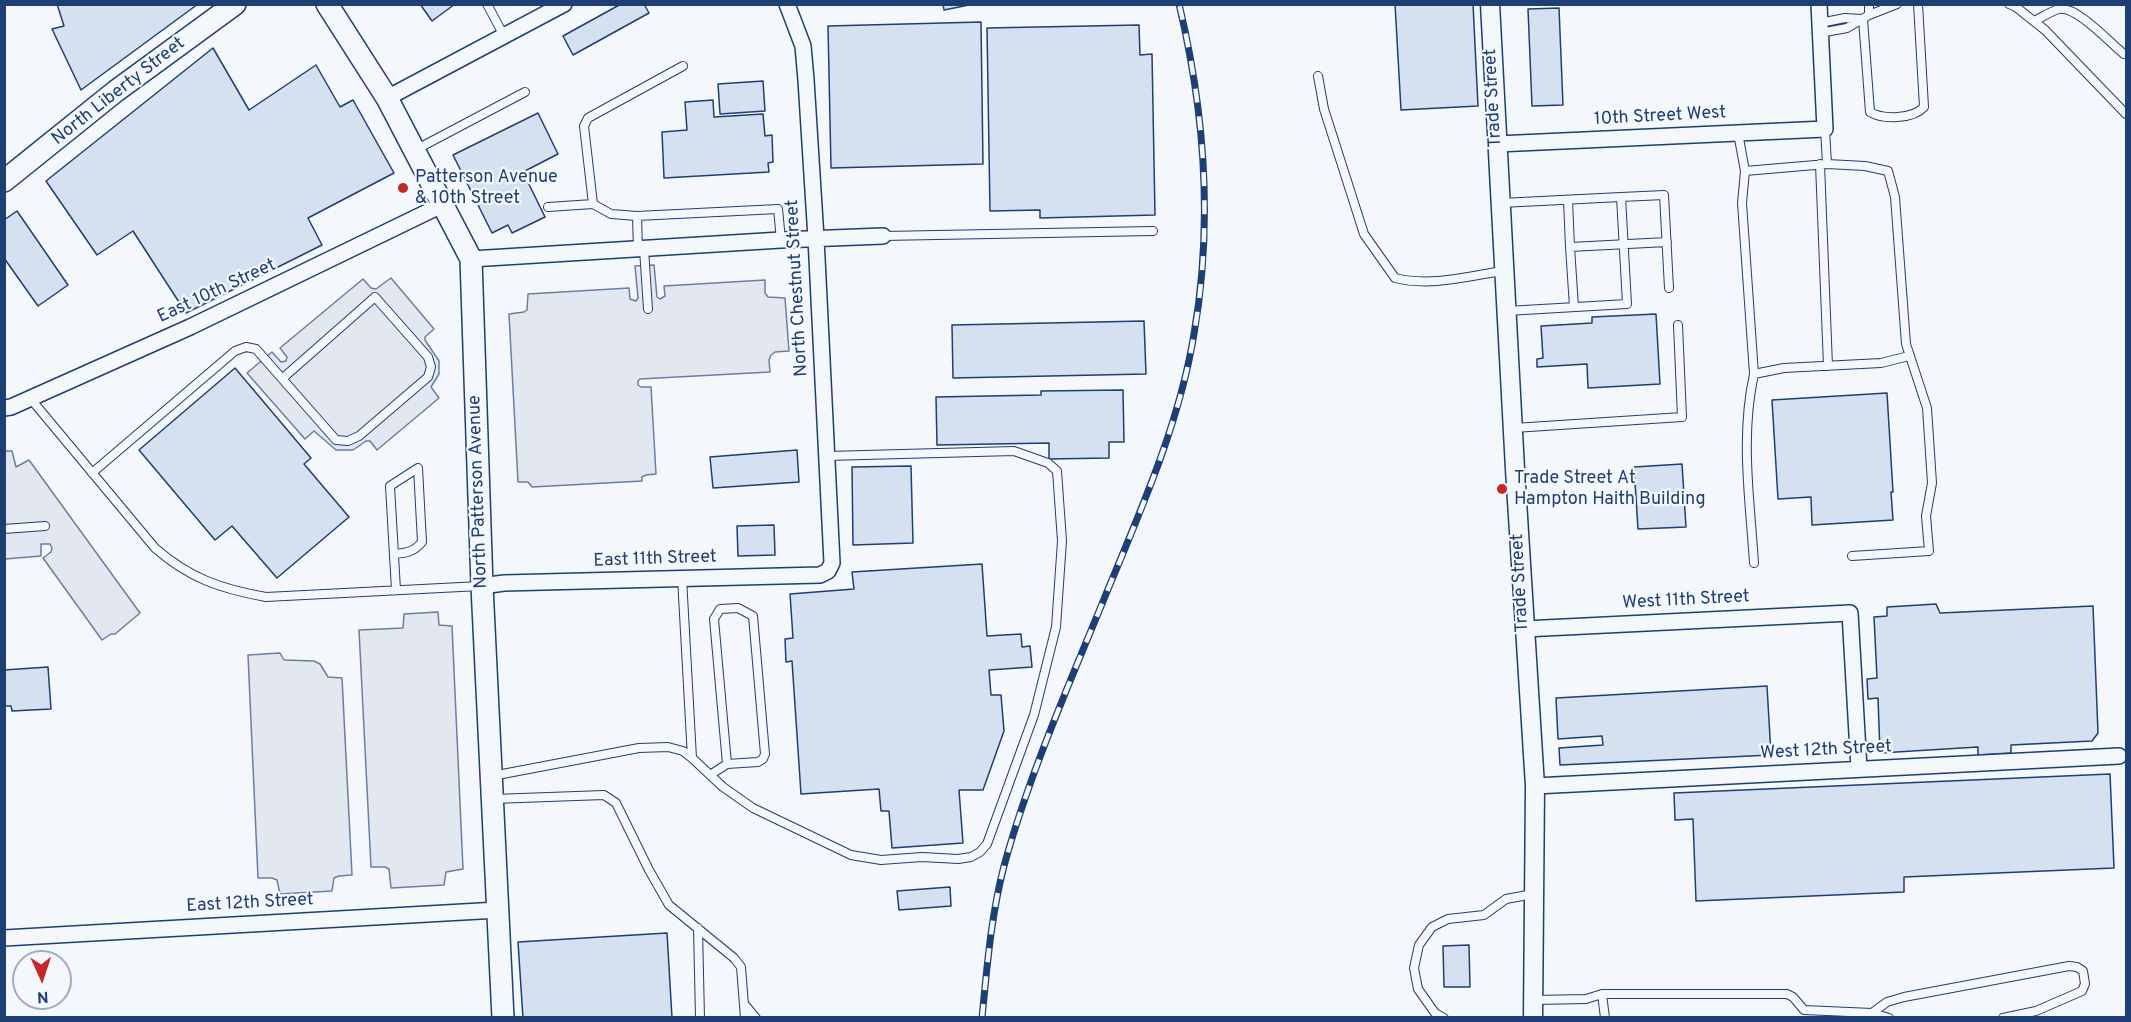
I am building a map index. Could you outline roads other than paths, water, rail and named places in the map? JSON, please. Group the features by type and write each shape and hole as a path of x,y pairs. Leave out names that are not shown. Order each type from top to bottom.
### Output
{"main road":[{"name":"North Liberty Street","path":"4,181 116,91 235,4"},
{"name":"North Patterson Avenue","path":"327,4 387,98 471,259 482,586 503,1017"}],"street":[{"path":"387,98 564,4"},
{"name":"North Chestnut Street","path":"787,4 803,46 816,238 832,563 828,571"},
{"name":"Trade Street","path":"1490,4 1505,311 1535,786 1534,1009"},
{"path":"1819,4 1825,129"},
{"name":"10th Street West","path":"1497,144 1825,129"},
{"name":"East 10th Street","path":"4,408 190,327 444,204"},
{"path":"471,259 884,236"},
{"name":"East 11th Street","path":"482,586 504,583 820,575 828,571"},
{"name":"West 11th Street","path":"1524,629 1850,613 1859,769"},
{"name":"West 12th Street","path":"1535,786 2119,756"},
{"name":"East 12th Street","path":"4,938 498,910"}],"lane":[{"path":"487,4 504,36"},
{"path":"1869,4 1866,17 1870,112 1877,116 1912,114 1924,107 1918,4"},
{"path":"1820,28 1845,18 1866,17 1897,4"},
{"path":"2009,4 2044,30 2127,114"},
{"path":"2034,21 2057,9 2077,14 2124,54"},
{"path":"593,204 584,126 588,118 683,66"},
{"path":"1318,75 1324,109 1364,234 1395,278 1413,283 1431,282 1503,271"},
{"path":"415,150 525,92"},
{"path":"1825,129 1828,366"},
{"path":"1738,133 1745,171 1742,203 1754,375 1748,400 1746,468 1754,563"},
{"path":"1745,171 1824,164 1865,166 1888,171 1895,197 1906,344 1927,408 1932,483 1926,516 1929,551 1852,556"},
{"path":"1500,204 1664,195 1669,288"},
{"path":"1505,311 1628,304 1621,197"},
{"path":"1568,200 1574,307"},
{"path":"548,207 593,204 611,214 637,216 778,209 781,240"},
{"path":"637,216 648,309"},
{"path":"884,236 1153,231"},
{"path":"1570,247 1667,242"},
{"path":"92,473 235,351 246,347 256,349 336,440 348,441 359,436 428,377 431,367 428,357 375,297 283,378"},
{"path":"1512,428 1682,417 1678,325"},
{"path":"1754,375 1784,368 1881,363 1909,356"},
{"path":"30,398 154,548 173,564 206,582 236,592 266,597 482,586"},
{"path":"491,777 653,747 683,751 736,798 851,855 881,860 922,857 958,859 980,852 987,843 1034,715 1056,627 1062,541 1057,471 1043,460 1014,451 826,456"},
{"path":"394,554 407,553 416,549 422,542 418,468 390,486 396,590"},
{"path":"4,529 45,526"},
{"path":"682,578 692,758"},
{"path":"710,775 728,764 758,762 765,754 753,616 738,608 720,609 714,619 728,764"},
{"path":"492,799 604,795 611,798 616,803 669,905 741,967 745,1017"},
{"path":"1444,1017 1435,1013 1418,989 1414,968 1419,945 1432,927 1448,920 1484,915 1506,899 1535,893"},
{"path":"698,928 700,1017"},
{"path":"1872,1015 1887,1002 1904,997 2069,966 2083,971 2085,984 2082,991 2036,1011 2003,1017"},
{"path":"1602,994 1605,1017"},
{"path":"1534,1009 1602,994 1787,994 1793,997 1804,1010 1889,1017"},
{"path":"745,1005 756,1017"}],"railway":[{"path":"982,1018 996,904 1014,832 1050,731 1131,535 1168,436 1179,402 1194,334 1203,251 1203,169 1195,86 1179,4"}],"place":[{"name":"Patterson Avenue & 10th Street","path":"403,188"},
{"name":"Trade Street At Hampton Haith Building","path":"1502,489"}]}
